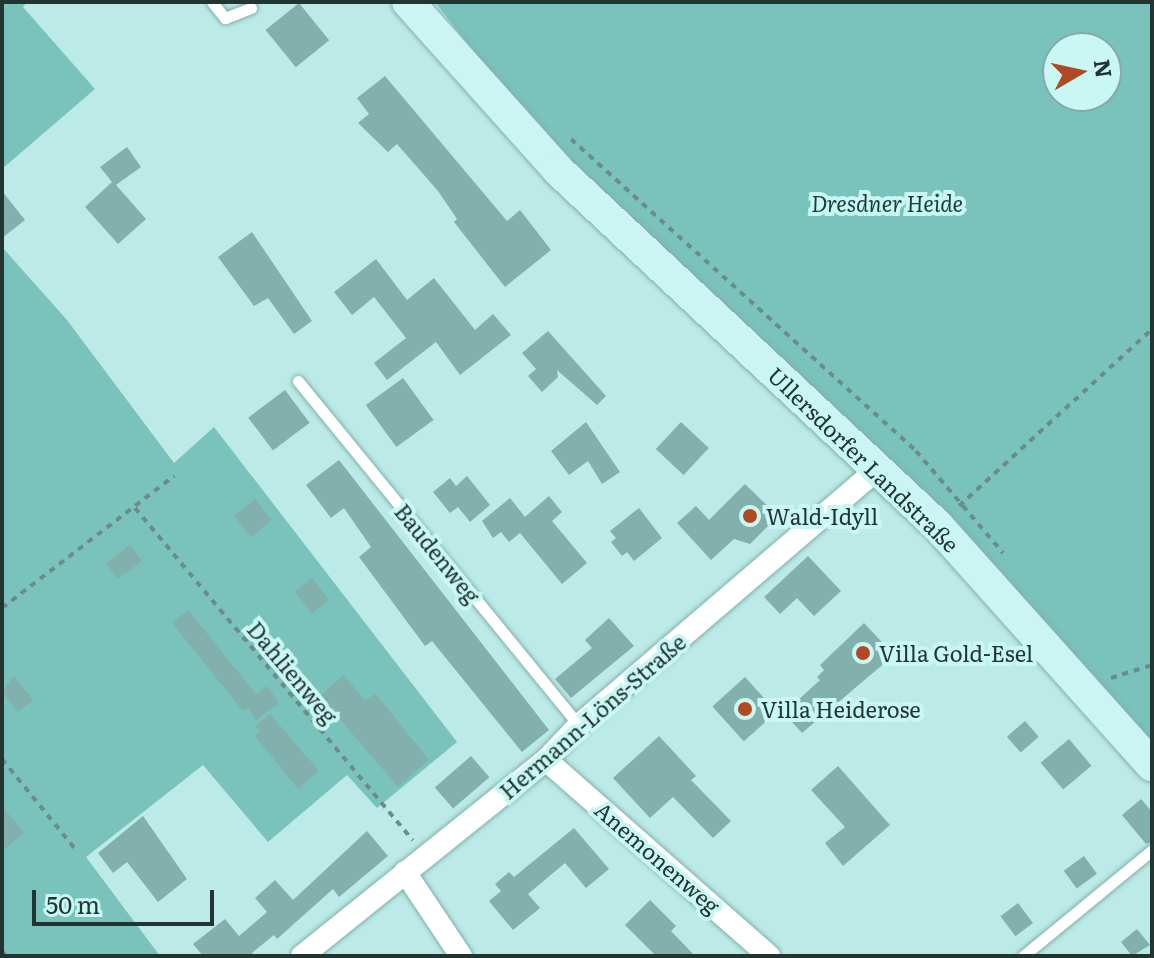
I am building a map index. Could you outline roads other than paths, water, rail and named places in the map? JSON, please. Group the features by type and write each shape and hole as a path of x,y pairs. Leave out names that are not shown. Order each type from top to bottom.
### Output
{"main road":[{"name":"Ullersdorfer Landstraße","path":"408,2 558,170 938,526 1152,765"}],"street":[{"name":"Hermann-Löns-Straße","path":"302,956 546,760 579,725 876,470"},
{"name":"Anemonenweg","path":"546,760 769,956"},
{"path":"405,872 461,956"}],"lane":[{"path":"212,2 225,18 251,8"},
{"name":"Baudenweg","path":"298,381 579,725"},
{"path":"1023,956 1152,850"}],"place":[{"name":"Wald-Idyll","path":"750,516"},
{"name":"Villa Gold-Esel","path":"863,653"},
{"name":"Villa Heiderose","path":"745,709"}],"park label":[{"name":"Dresdner Heide","path":"887,203"}]}
